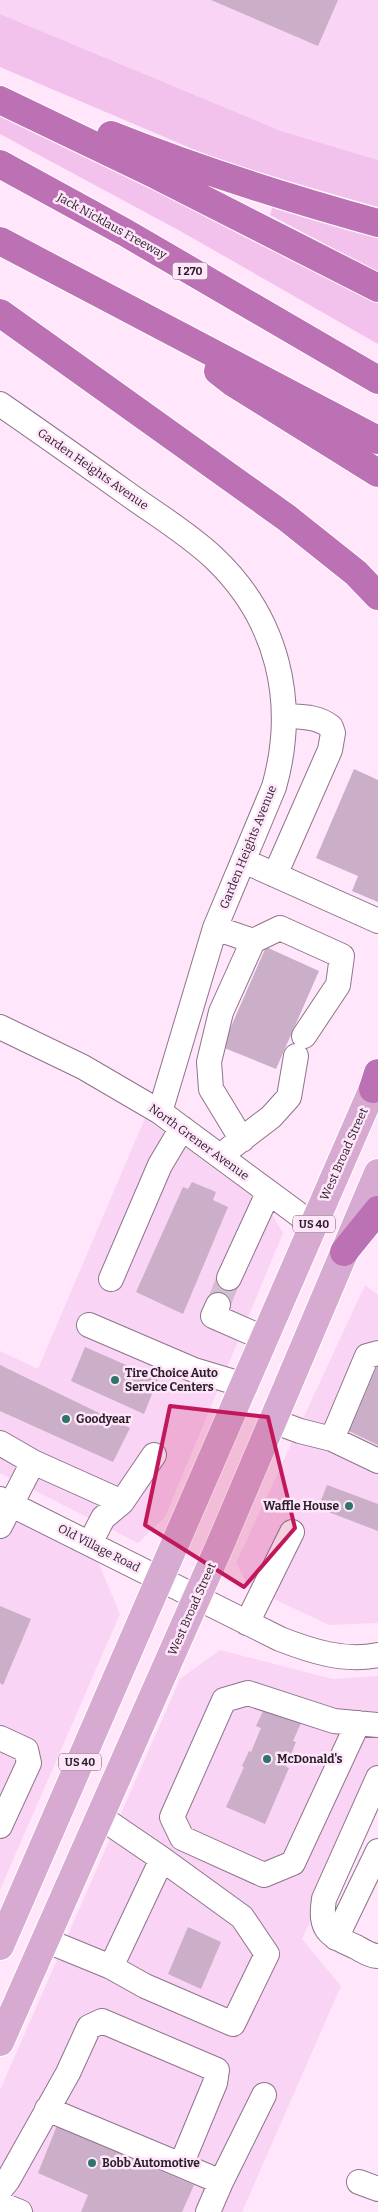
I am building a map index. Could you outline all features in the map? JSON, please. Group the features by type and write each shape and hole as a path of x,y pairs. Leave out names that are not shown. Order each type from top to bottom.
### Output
{"highway":[{"path":"0,89 165,156 272,193 378,223"},
{"path":"0,100 156,175 378,288"},
{"name":"Jack Nicklaus Freeway","path":"0,164 126,233 378,380"},
{"path":"0,241 378,440"},
{"path":"0,313 287,518 356,572 378,596"},
{"path":"156,322 232,382 378,473"},
{"path":"344,1252 378,1210"}],"main road":[{"name":"West Broad Street","path":"0,1946 376,1080"},
{"name":"West Broad Street","path":"0,2042 197,1597 378,1173"}],"street":[{"name":"Garden Heights Avenue","path":"0,404 192,540 234,579 259,619 275,655 282,682 285,716 280,765 276,780 264,814 215,928 160,1112"},
{"path":"276,875 324,766 332,740 331,727 324,721 313,718 285,716"},
{"path":"244,861 378,921"},
{"path":"215,928 253,941"},
{"path":"220,1156 242,1140 271,1117 289,1098 300,1046 338,985 342,956 280,928 253,941 221,1012 209,1062 211,1089 242,1140"},
{"name":"North Grener Avenue","path":"0,1027 83,1067 160,1112 313,1225"},
{"path":"111,1279 160,1165 182,1128"},
{"path":"229,1278 268,1193"},
{"path":"218,1305 213,1316 264,1338"},
{"path":"89,1325 194,1370 244,1385"},
{"path":"332,1439 367,1356 378,1354"},
{"path":"273,1421 300,1431 332,1439 378,1461"},
{"path":"0,1443 34,1462 122,1502"},
{"path":"90,1543 103,1518 122,1502 154,1454"},
{"path":"0,1526 6,1502 34,1462"},
{"name":"Old Village Road","path":"6,1502 280,1639 311,1650 340,1656 378,1655"},
{"path":"247,1623 292,1532"},
{"path":"248,1693 334,1721 368,1724 293,1863 264,1875 182,1838 172,1817 224,1700 248,1693"},
{"path":"0,1738 26,1750 29,1763 0,1826"},
{"path":"378,1778 324,1899 321,1915 325,1927 336,1938 378,1956"},
{"path":"45,1940 111,1967 145,1986 233,2024 267,1954 242,1917 100,1816"},
{"path":"336,1938 378,1851"},
{"path":"111,1967 162,1859"},
{"path":"0,2190 8,2180 68,2073 89,2027 102,2020 218,2070 215,2083 181,2165"},
{"path":"208,2212 264,2094"},
{"path":"47,2109 221,2182"},
{"path":"0,2204 20,2212"}],"highlighted area":[{"path":"170,1406 268,1417 295,1528 244,1587 145,1525"}],"shaded area":[{"path":"0,0 378,0 378,160 281,131 0,14"},
{"path":"0,14 281,131 378,160 378,207 228,164 0,67"},
{"path":"0,109 378,299 378,344 182,232 0,134"},
{"path":"273,205 378,233 378,272 270,215"},
{"path":"145,1118 269,1209 283,1233 165,1517 138,1543 0,1473 0,1351 38,1369"},
{"path":"365,1285 378,1295 378,1623 329,1625 249,1587 236,1563"},
{"path":"0,1499 90,1543 120,1614 0,1890"},
{"path":"220,1650 333,1679 378,1676 378,1781 302,1939 341,1986 242,2212 0,2212 0,2090 180,1679"}],"building":[{"path":"211,0 338,0 318,46"},
{"path":"354,769 378,780 378,902 352,891 358,876 316,858"},
{"path":"266,947 319,971 276,1069 222,1047"},
{"path":"192,1182 216,1192 213,1200 228,1207 183,1314 136,1292 183,1187 188,1189"},
{"name":"Tire Choice Auto Service Centers","path":"85,1347 158,1379 144,1414 71,1381"},
{"path":"378,1364 378,1445 349,1431"},
{"name":"Goodyear","path":"0,1365 130,1428 113,1462 0,1411"},
{"name":"Waffle House","path":"327,1485 378,1504 378,1531 318,1508"},
{"path":"0,1606 31,1619 3,1685 0,1683"},
{"name":"McDonald's","path":"265,1707 301,1723 293,1741 296,1742 286,1767 289,1768 265,1824 226,1807 244,1767 242,1766 249,1751 251,1752 261,1728 256,1726"},
{"path":"188,1927 221,1942 201,1989 168,1974"},
{"name":"Bobb Automotive","path":"58,2123 121,2149 119,2153 194,2185 182,2212 81,2212 88,2195 38,2173"}],"tunnel":[{"path":"218,1305 229,1278"}],"place":[{"name":"Tire Choice Auto Service Centers","path":"115,1380"},
{"name":"Goodyear","path":"66,1419"},
{"name":"Waffle House","path":"349,1506"},
{"name":"McDonald's","path":"267,1759"},
{"name":"Bobb Automotive","path":"92,2163"}]}
